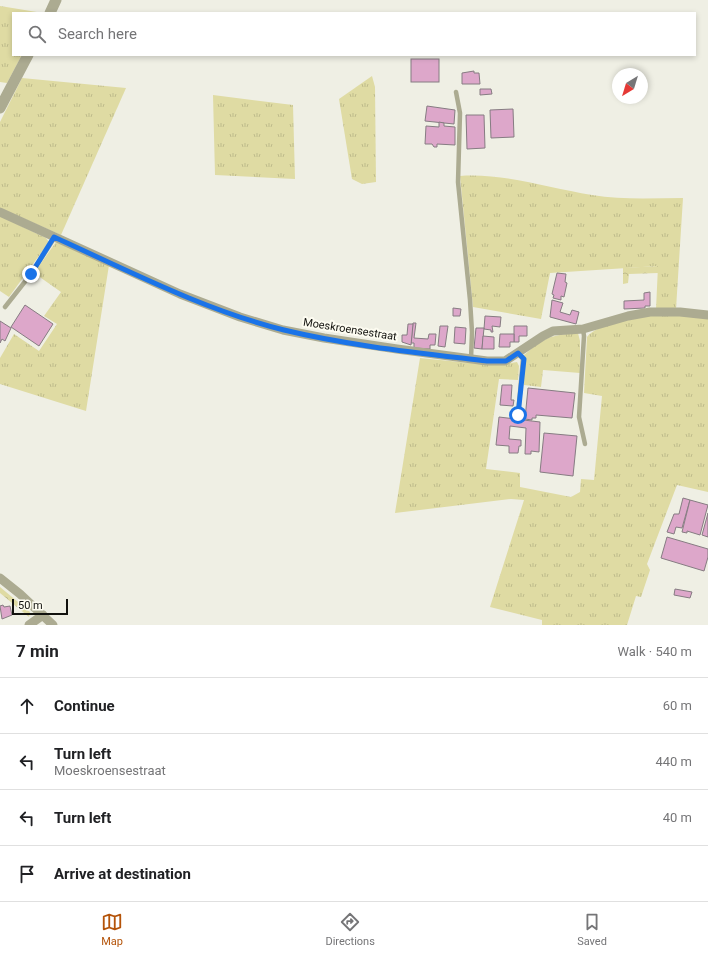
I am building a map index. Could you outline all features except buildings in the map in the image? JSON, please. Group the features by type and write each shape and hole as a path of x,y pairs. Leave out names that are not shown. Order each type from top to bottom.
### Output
{"street":[{"path":"50,12 56,0"},
{"path":"0,108 27,56"},
{"name":"Moeskroensestraat","path":"0,212 180,294 240,317 276,328 324,338 471,359 506,361 543,336 554,331 583,329 628,316 650,312 680,312 708,315"},
{"path":"0,578 53,625"},
{"path":"29,625 43,615"}],"lane":[{"path":"456,92 460,113 458,182 470,300 472,332 471,359"},
{"path":"5,307 31,274 54,237"},
{"path":"583,329 584,336 579,417 585,444"},
{"path":"518,353 524,359 518,415"}],"green space":[{"path":"0,6 37,12 12,12 12,56 21,56 7,83 0,82"},
{"path":"372,76 375,87 376,182 362,184 352,179 339,99"},
{"path":"22,78 126,88 61,235 0,208 0,122"},
{"path":"213,95 293,105 295,179 215,175"},
{"path":"460,176 510,179 603,197 683,198 676,309 656,309 658,266 550,273 541,319 473,307"},
{"path":"0,216 46,238 49,242 9,297 0,291"},
{"path":"56,242 109,265 86,411 0,384 0,358 14,334 39,351 57,324 44,316 61,292 34,273"},
{"path":"658,266 658,273 629,274 628,283 623,284 623,268"},
{"path":"656,314 708,317 708,492 677,485 647,564 650,570 641,597 636,596 627,625 542,625 542,620 490,607 524,500 511,499 395,513 420,358 470,363 504,364 517,362 519,366 518,380 499,379 486,469 520,473 520,487 571,497 580,492 581,479 594,480 602,396 584,393 587,337 592,332 609,325 629,319"},
{"path":"578,333 580,341 580,373 543,370 541,387 524,385 523,356 548,338"},
{"path":"0,587 30,612 29,617 0,593"}],"route":[{"path":"31,274 54,237 180,294 240,317 283,330 396,349 487,361 506,361 518,353 524,359 518,415"}]}
